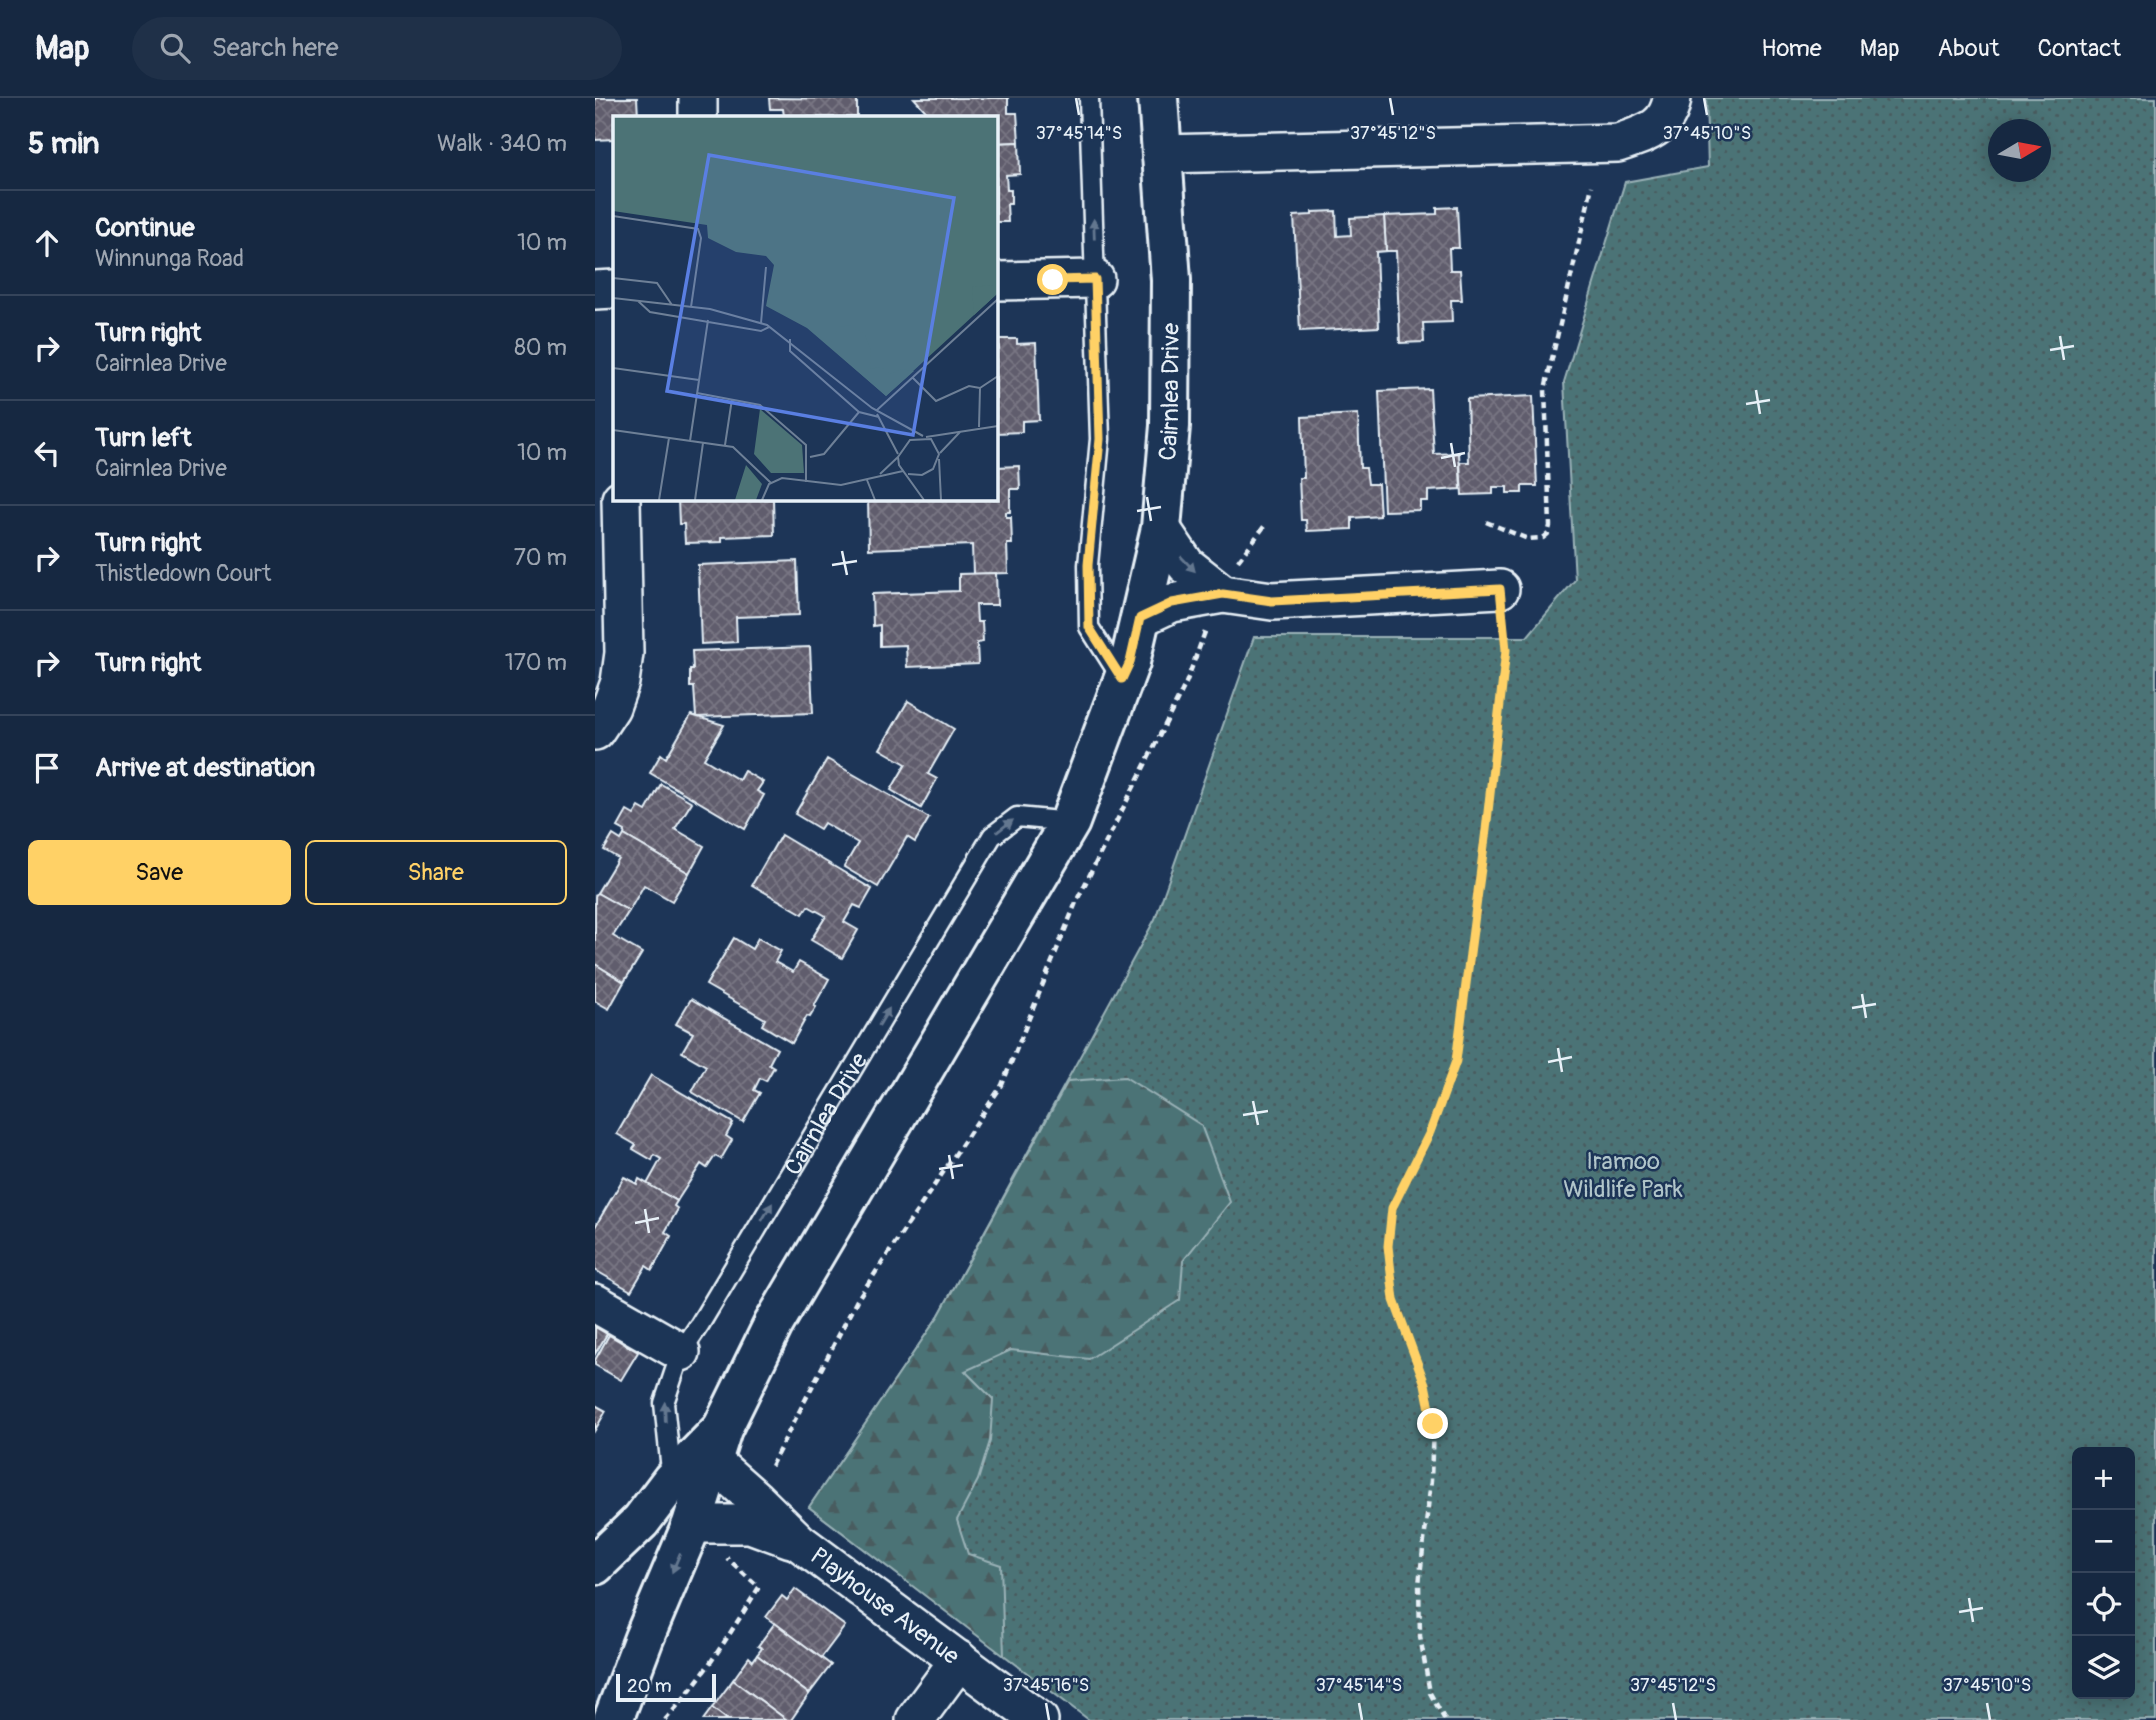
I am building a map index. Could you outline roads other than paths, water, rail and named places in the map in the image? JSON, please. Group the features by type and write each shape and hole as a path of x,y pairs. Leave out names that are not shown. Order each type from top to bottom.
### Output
{"street":[{"path":"698,98 698,116"},
{"name":"Cairnlea Drive","path":"613,1720 692,1524 717,1445 772,1325 1070,822 1130,662 1161,528 1170,426 1171,280 1159,98"},
{"path":"1161,154 1618,143 1652,131 1670,112 1672,98"},
{"path":"997,281 1095,279"},
{"path":"595,290 613,291"},
{"path":"595,731 611,707 620,682 624,653 612,513"},
{"path":"1161,528 1186,565 1272,601 1500,589"},
{"path":"1140,618 1227,582"},
{"path":"595,1303 681,1352"},
{"name":"Cairnlea Drive","path":"595,1565 641,1521 671,1480 717,1445"},
{"name":"Playhouse Avenue","path":"717,1445 749,1511 750,1524 799,1542 1039,1720"},
{"name":"Playhouse Avenue","path":"692,1524 749,1511"},
{"path":"915,1720 959,1660"}],"lane":[{"path":"1089,98 1100,439 1088,565 1089,627 1122,679"},
{"name":"Cairnlea Drive","path":"671,1480 663,1403 681,1352 992,836 1017,817 1070,822"}],"park label":[{"name":"Iramoo Wildlife Park","path":"1623,1175"}]}
